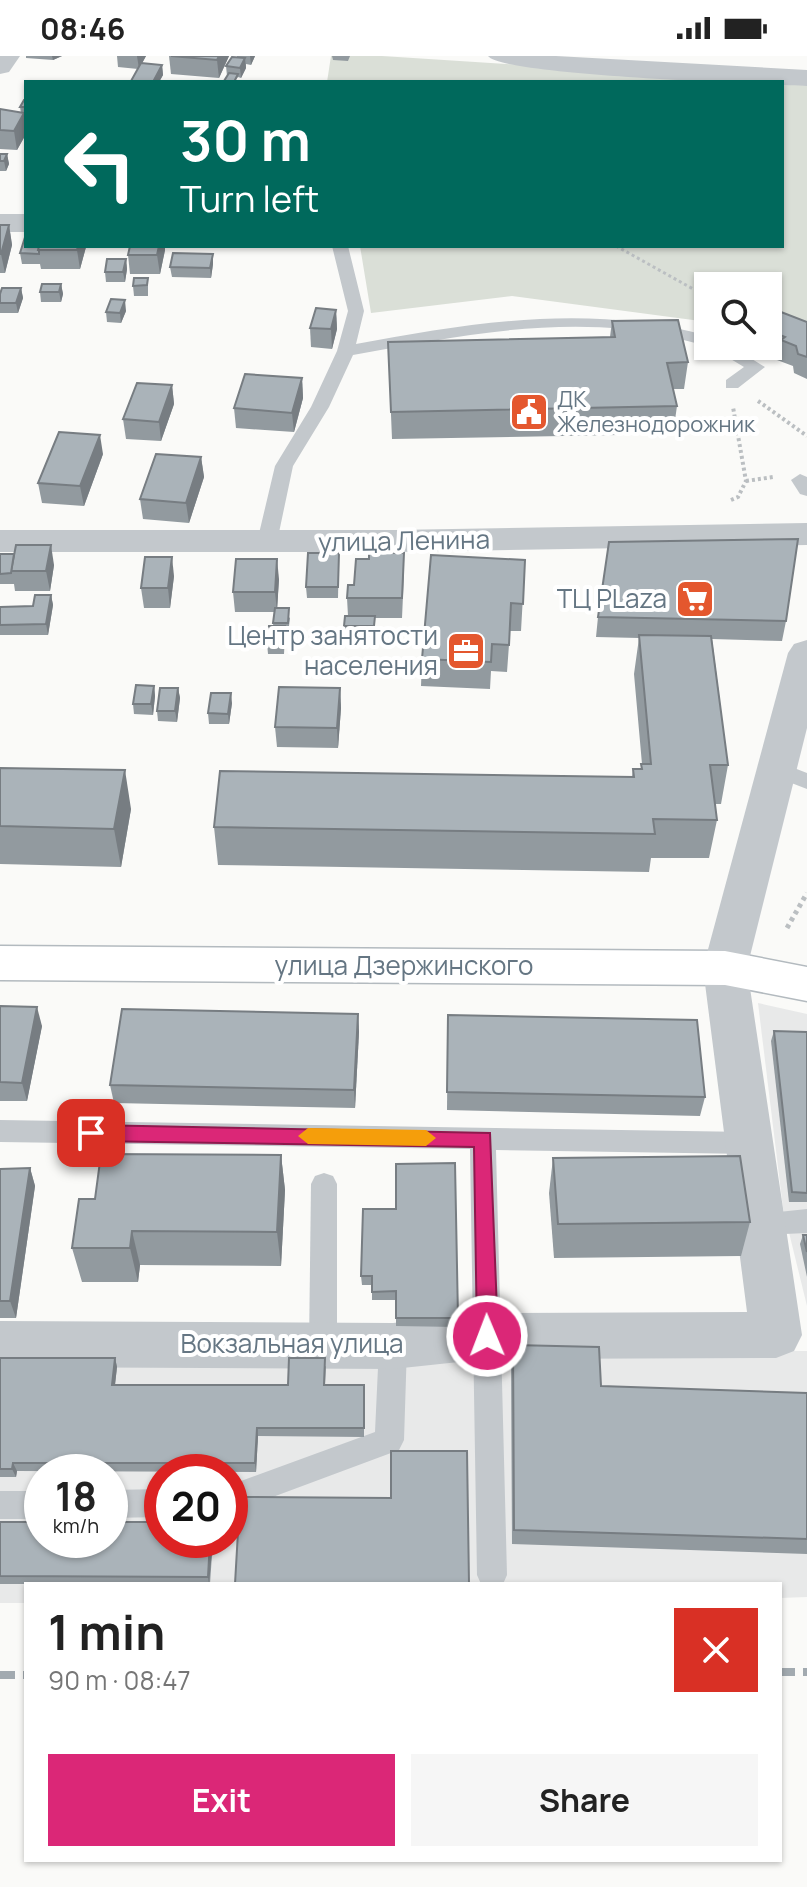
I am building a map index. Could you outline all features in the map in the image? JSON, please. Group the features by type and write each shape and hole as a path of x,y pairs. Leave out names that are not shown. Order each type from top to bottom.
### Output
{"main road":[{"name":"улица Дзержинского","path":"0,963 725,968 807,984"}],"street":[{"path":"0,66 7,56"},
{"path":"501,56 572,66 648,61 807,78"},
{"path":"0,223 24,223"},
{"name":"улица Ленина","path":"0,541 267,542 807,534"},
{"path":"792,1336 760,1223 725,968 791,775 807,653"},
{"name":"Вокзальная улица","path":"0,1344 393,1346 487,1336 792,1336"}],"lane":[{"path":"267,542 284,466 320,407 346,351 356,311 340,248"},
{"path":"346,351 458,331 607,322 677,329 694,336"},
{"path":"732,384 756,367 743,360"},
{"path":"0,1131 749,1143"},
{"path":"483,1139 492,1575"},
{"path":"323,1346 324,1184"},
{"path":"760,1223 807,1221"},
{"path":"248,1492 389,1440 393,1346"},
{"path":"0,1505 24,1505"}],"path":[{"path":"620,248 694,289"},
{"path":"794,425 807,436"},
{"path":"735,434 744,473"},
{"path":"787,928 807,893"}],"shaded area":[{"path":"331,56 382,56 760,80 327,80"},
{"path":"784,82 807,83 807,343 782,335 782,272 694,272 694,320 512,296 371,313 360,248 784,248"},
{"path":"758,1003 807,1014 807,1306 783,1208"},
{"path":"476,1349 807,1351 807,1597 782,1598 782,1582 24,1582 24,1603 0,1603 0,1361"}],"building":[{"path":"171,56 219,56 217,60"},
{"path":"232,57 245,58 240,68 226,66"},
{"path":"141,63 162,65 154,80 132,80"},
{"path":"229,73 238,74 235,80 225,80"},
{"path":"0,109 24,113 14,131 0,130"},
{"path":"0,225 9,225 1,254 0,254"},
{"path":"24,240 24,248 39,248 39,254 20,253"},
{"path":"38,248 78,248 77,250"},
{"path":"130,248 159,248 157,255 128,255"},
{"path":"173,253 213,254 210,268 170,267"},
{"path":"107,259 126,259 123,272 105,272"},
{"path":"134,278 148,278 147,285 133,286"},
{"path":"42,284 61,284 59,292 40,292"},
{"path":"2,288 21,288 16,303 0,303"},
{"path":"111,299 125,300 120,313 106,312"},
{"path":"316,308 336,310 331,329 310,328"},
{"path":"782,312 807,322 807,357 798,354 796,346 782,340 785,337 782,336"},
{"name":"ДК Железнодорожник","path":"678,320 688,362 667,363 677,406 391,412 388,342 615,337 612,321"},
{"path":"245,374 302,378 292,413 234,408"},
{"path":"137,383 172,385 159,422 123,419"},
{"path":"59,432 100,435 80,486 38,483"},
{"path":"156,454 201,457 186,503 140,499"},
{"name":"ТЦ PLaza","path":"798,539 786,621 598,617 609,542"},
{"path":"16,545 51,545 46,571 11,571"},
{"path":"308,553 339,553 338,587 306,587"},
{"path":"369,553 404,553 402,598 347,598 348,585 354,585 356,559 369,559"},
{"path":"0,554 14,554 11,573 0,574"},
{"name":"Центр занятости населения","path":"431,555 525,560 523,604 511,603 509,645 492,644 491,662 422,659"},
{"path":"145,557 172,557 168,588 141,588"},
{"path":"236,559 277,559 275,592 233,592"},
{"path":"35,595 51,595 46,624 0,625 0,607 33,606"},
{"path":"275,608 289,608 288,623 273,623"},
{"path":"345,616 375,616 374,626 344,626"},
{"path":"269,626 285,626 283,643 267,643"},
{"path":"639,635 711,636 728,765 710,765 717,820 653,819 655,834 214,827 220,771 634,777 633,769 642,769 641,764 651,764"},
{"path":"136,685 154,686 151,704 133,704"},
{"path":"279,687 340,688 337,728 275,727"},
{"path":"160,688 178,688 175,711 157,711"},
{"path":"211,693 231,693 228,714 208,713"},
{"path":"0,768 125,770 114,829 0,826"},
{"path":"0,1006 37,1007 22,1083 0,1082"},
{"path":"122,1009 358,1014 354,1090 110,1085"},
{"path":"448,1015 697,1020 705,1097 447,1092"},
{"path":"774,1031 807,1032 807,1193 792,1192"},
{"path":"101,1154 281,1155 277,1232 132,1231 130,1248 72,1248 79,1199 95,1199"},
{"path":"740,1156 750,1222 558,1224 553,1158"},
{"path":"455,1163 458,1318 396,1318 396,1291 372,1292 372,1276 361,1276 363,1209 396,1209 396,1164"},
{"path":"30,1168 10,1301 0,1301 0,1169"},
{"path":"513,1345 599,1347 601,1386 807,1393 807,1539 514,1530"},
{"path":"0,1358 115,1358 112,1385 288,1385 289,1358 325,1358 324,1385 364,1385 364,1428 257,1428 255,1463 248,1463 248,1454 144,1454 144,1463 128,1463 128,1454 24,1454 24,1463 13,1463 12,1469 0,1469"},
{"path":"391,1451 467,1451 469,1582 235,1582 236,1558 248,1558 248,1497 391,1498"},
{"path":"0,1522 24,1522 24,1558 128,1558 128,1522 144,1522 144,1558 209,1558 208,1577 0,1576"}],"railway":[{"path":"782,1672 807,1672"},
{"path":"0,1675 24,1675"}],"slow traffic":[{"path":"308,1136 426,1138"}],"place":[{"name":"ДК Железнодорожник","path":"529,412"},
{"name":"ТЦ PLaza","path":"695,599"},
{"name":"Центр занятости населения","path":"466,651"}],"route":[{"path":"91,1133 483,1139 487,1336"}]}
